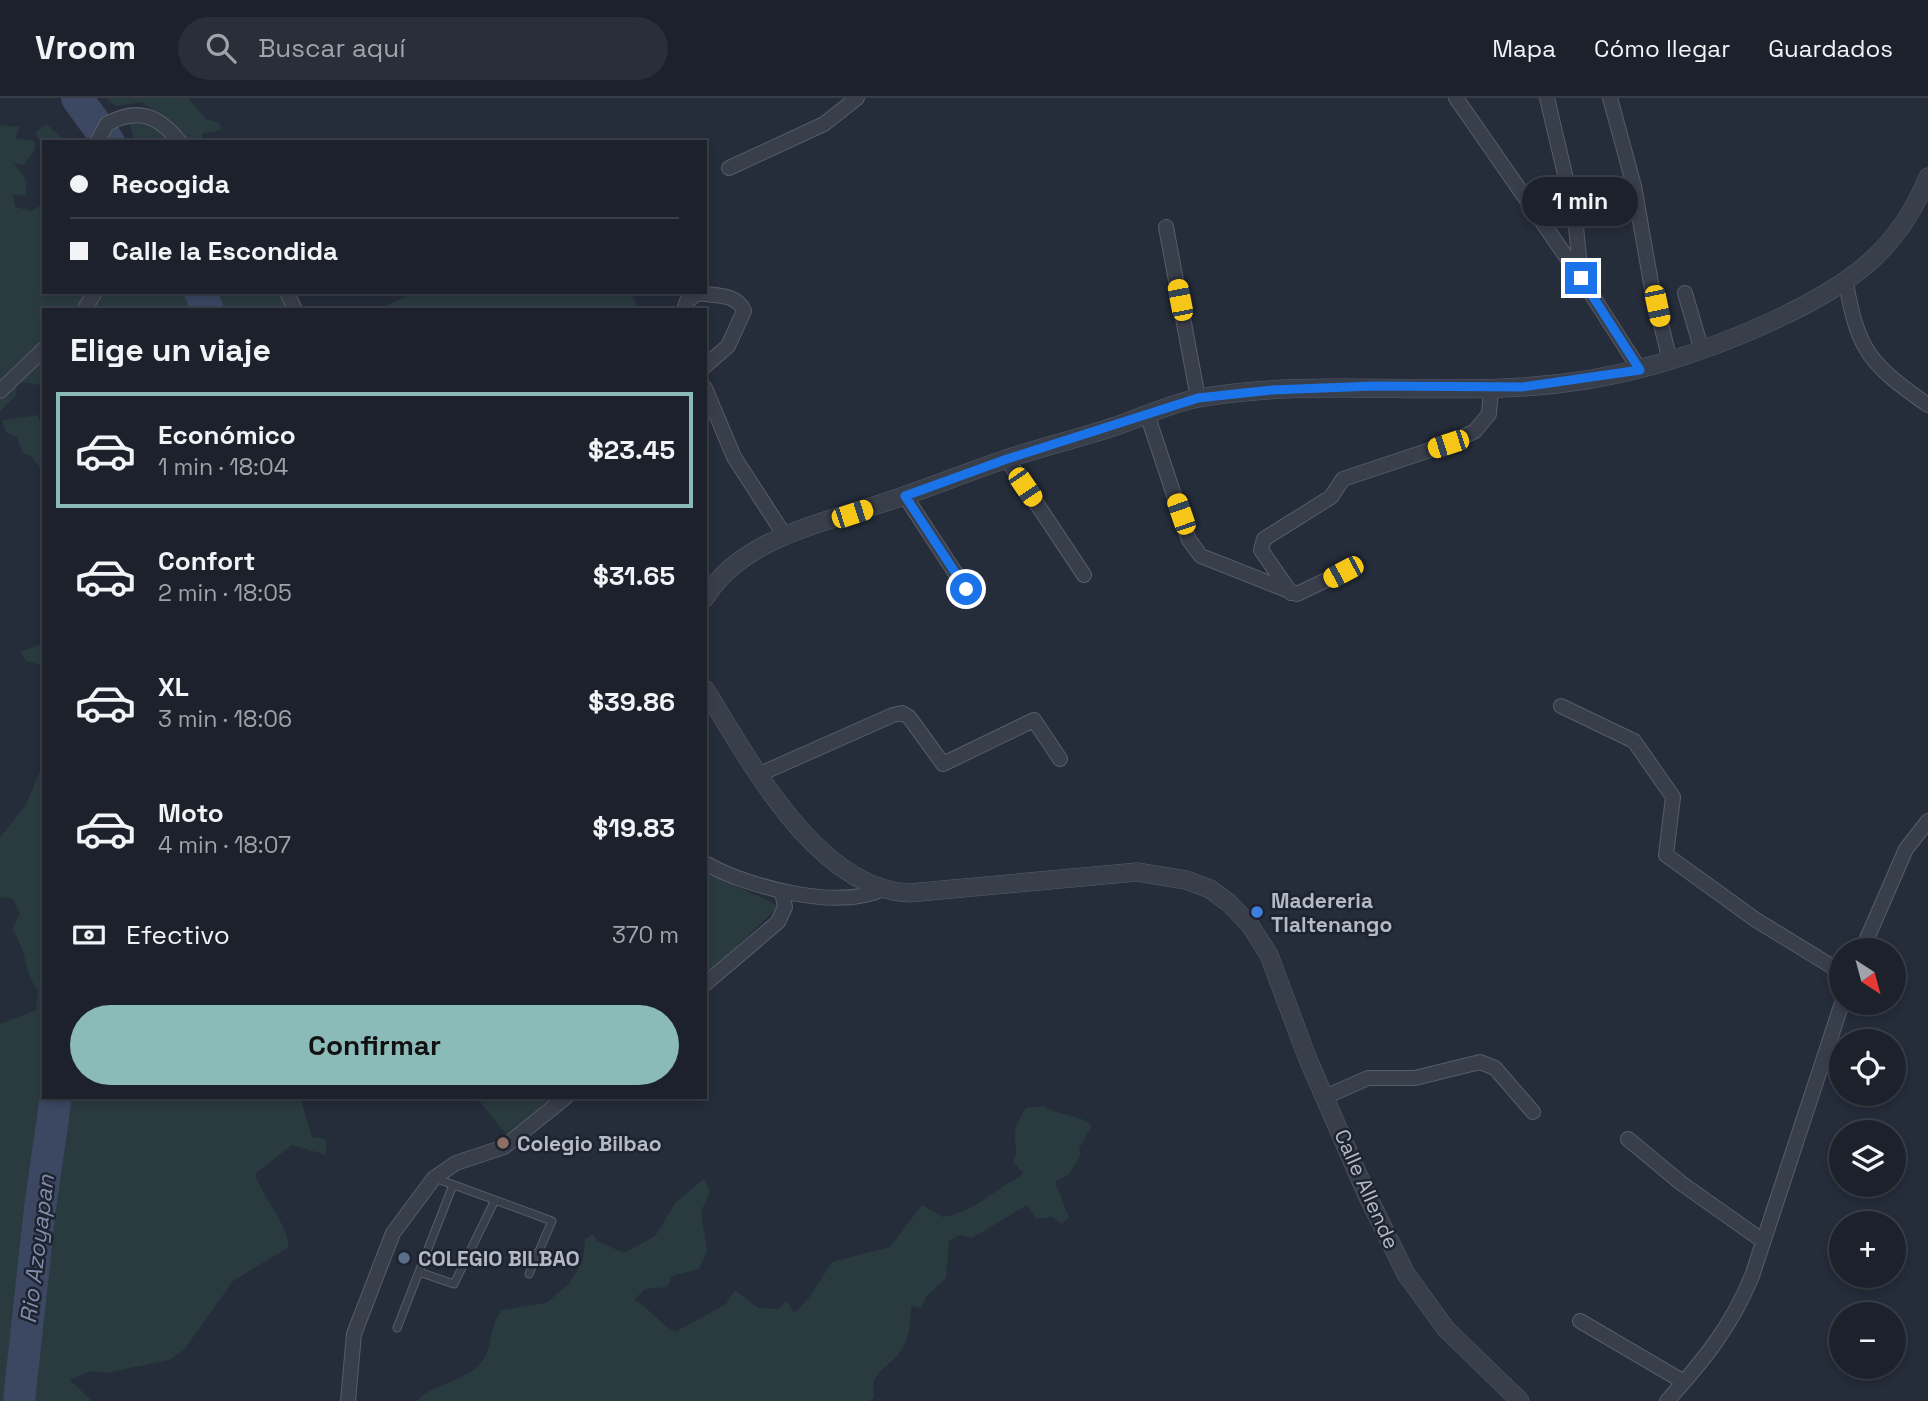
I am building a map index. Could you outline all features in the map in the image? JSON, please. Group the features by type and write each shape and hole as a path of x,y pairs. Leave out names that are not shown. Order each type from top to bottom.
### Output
{"street":[{"path":"729,168 824,124 841,103 857,98"},
{"path":"1456,98 1581,278 1640,370"},
{"path":"1547,98 1575,217 1581,278"},
{"path":"1610,98 1634,186 1651,283 1670,361"},
{"path":"98,140 107,124 136,113 150,116 168,127 178,140"},
{"path":"707,596 734,565 785,536 1007,459 1198,398 1272,390 1374,386 1491,388 1599,379 1702,351 1772,321 1846,283 1867,266 1903,225 1928,177"},
{"path":"1166,227 1198,398"},
{"path":"1846,283 1852,318 1869,357 1928,405"},
{"path":"1685,293 1702,351"},
{"path":"685,308 687,301 697,294"},
{"path":"704,294 736,299 744,311 732,340 707,364"},
{"path":"0,391 42,351"},
{"path":"1291,593 1261,550 1264,539 1331,497 1343,479 1448,444 1475,431 1489,414 1491,388"},
{"path":"707,393 734,457 785,536"},
{"path":"1147,414 1193,547 1201,556 1291,593 1302,594 1343,572"},
{"path":"1007,459 1084,575"},
{"path":"905,496 966,589"},
{"path":"707,692 760,774 830,861 883,889"},
{"path":"1561,706 1634,741 1673,797 1666,855 1756,920 1829,965"},
{"path":"760,774 892,715 902,713 909,717 943,764 1034,720 1060,759"},
{"path":"1867,938 1906,849 1928,821"},
{"path":"707,864 724,874 782,892 845,897 866,896 883,889"},
{"name":"Calle Allende","path":"883,889 909,893 1137,872 1166,876 1210,889 1237,910 1264,945 1367,1195 1406,1274 1446,1329 1520,1401"},
{"path":"707,982 778,922 785,907 782,892"},
{"path":"1667,1401 1721,1339 1737,1312 1838,1015"},
{"path":"1325,1097 1368,1078 1415,1078 1480,1062 1495,1068 1533,1112"},
{"path":"348,1401 354,1334 393,1233 434,1178 456,1163 504,1147 564,1099"},
{"path":"1628,1139 1681,1183 1763,1241"},
{"path":"1580,1321 1684,1382"}],"lane":[{"path":"434,1178 552,1221 529,1274"},
{"path":"397,1328 453,1185"},
{"path":"419,1272 454,1284 495,1200"}],"shaded area":[{"path":"106,98 188,98 206,119 219,123 222,130 203,133 201,140 134,140 129,122 157,112 141,102 115,106"},
{"path":"46,124 63,138 88,140 42,140 42,145 35,133"},
{"path":"0,125 20,127 15,138 35,141 35,149 24,165 14,163 27,181 25,196 13,194 15,207 32,211 42,204 42,294 295,294 299,300 297,308 42,308 42,381 38,385 17,381 16,395 0,412"},
{"path":"410,294 631,294 638,308 383,308"},
{"path":"38,415 42,428 42,471 31,456 23,453 17,438 6,432 2,420"},
{"path":"42,644 42,665 26,661 20,652"},
{"path":"42,766 42,1099 301,1099 312,1137 326,1139 326,1155 292,1145 255,1174 279,1218 289,1247 233,1281 184,1350 169,1360 106,1373 91,1371 70,1380 92,1401 0,1401 0,1024 36,1010 38,991 12,929 20,914 13,899 0,897 0,837 26,805"},
{"path":"707,873 779,906 707,975"},
{"path":"478,1099 554,1099 508,1136"},
{"path":"1044,1106 1092,1125 1079,1149 1081,1155 1069,1174 1055,1182 1069,1217 1062,1224 1052,1217 1036,1219 1027,1205 972,1238 959,1235 949,1241 946,1278 926,1297 921,1308 911,1306 904,1346 876,1378 874,1397 869,1401 417,1401 431,1390 476,1368 488,1349 495,1322 502,1310 546,1303 569,1284 583,1260 585,1239 593,1234 597,1241 624,1253 655,1236 676,1202 704,1179 710,1191 701,1212 707,1251 699,1269 672,1276 667,1287 645,1289 634,1300 675,1332 726,1304 735,1290 758,1308 778,1309 787,1301 794,1313 808,1299 832,1262 890,1247 922,1205 943,1217 952,1215 973,1206 1023,1173 1013,1162 1016,1155 1017,1124 1026,1108"}],"waterway":[{"name":"Rio Azoyapan","path":"77,98 108,140"},
{"name":"Rio Azoyapan","path":"201,294 207,308"},
{"name":"Rio Azoyapan","path":"19,1401 40,1208 56,1099"}],"place":[{"name":"Madereria Tlaltenango","path":"1257,912"},
{"name":"Colegio Bilbao","path":"503,1143"},
{"name":"COLEGIO BILBAO","path":"404,1258"}],"route":[{"path":"966,589 905,496 1007,459 1198,398 1272,390 1374,386 1522,387 1599,379 1640,370 1581,278"}]}
